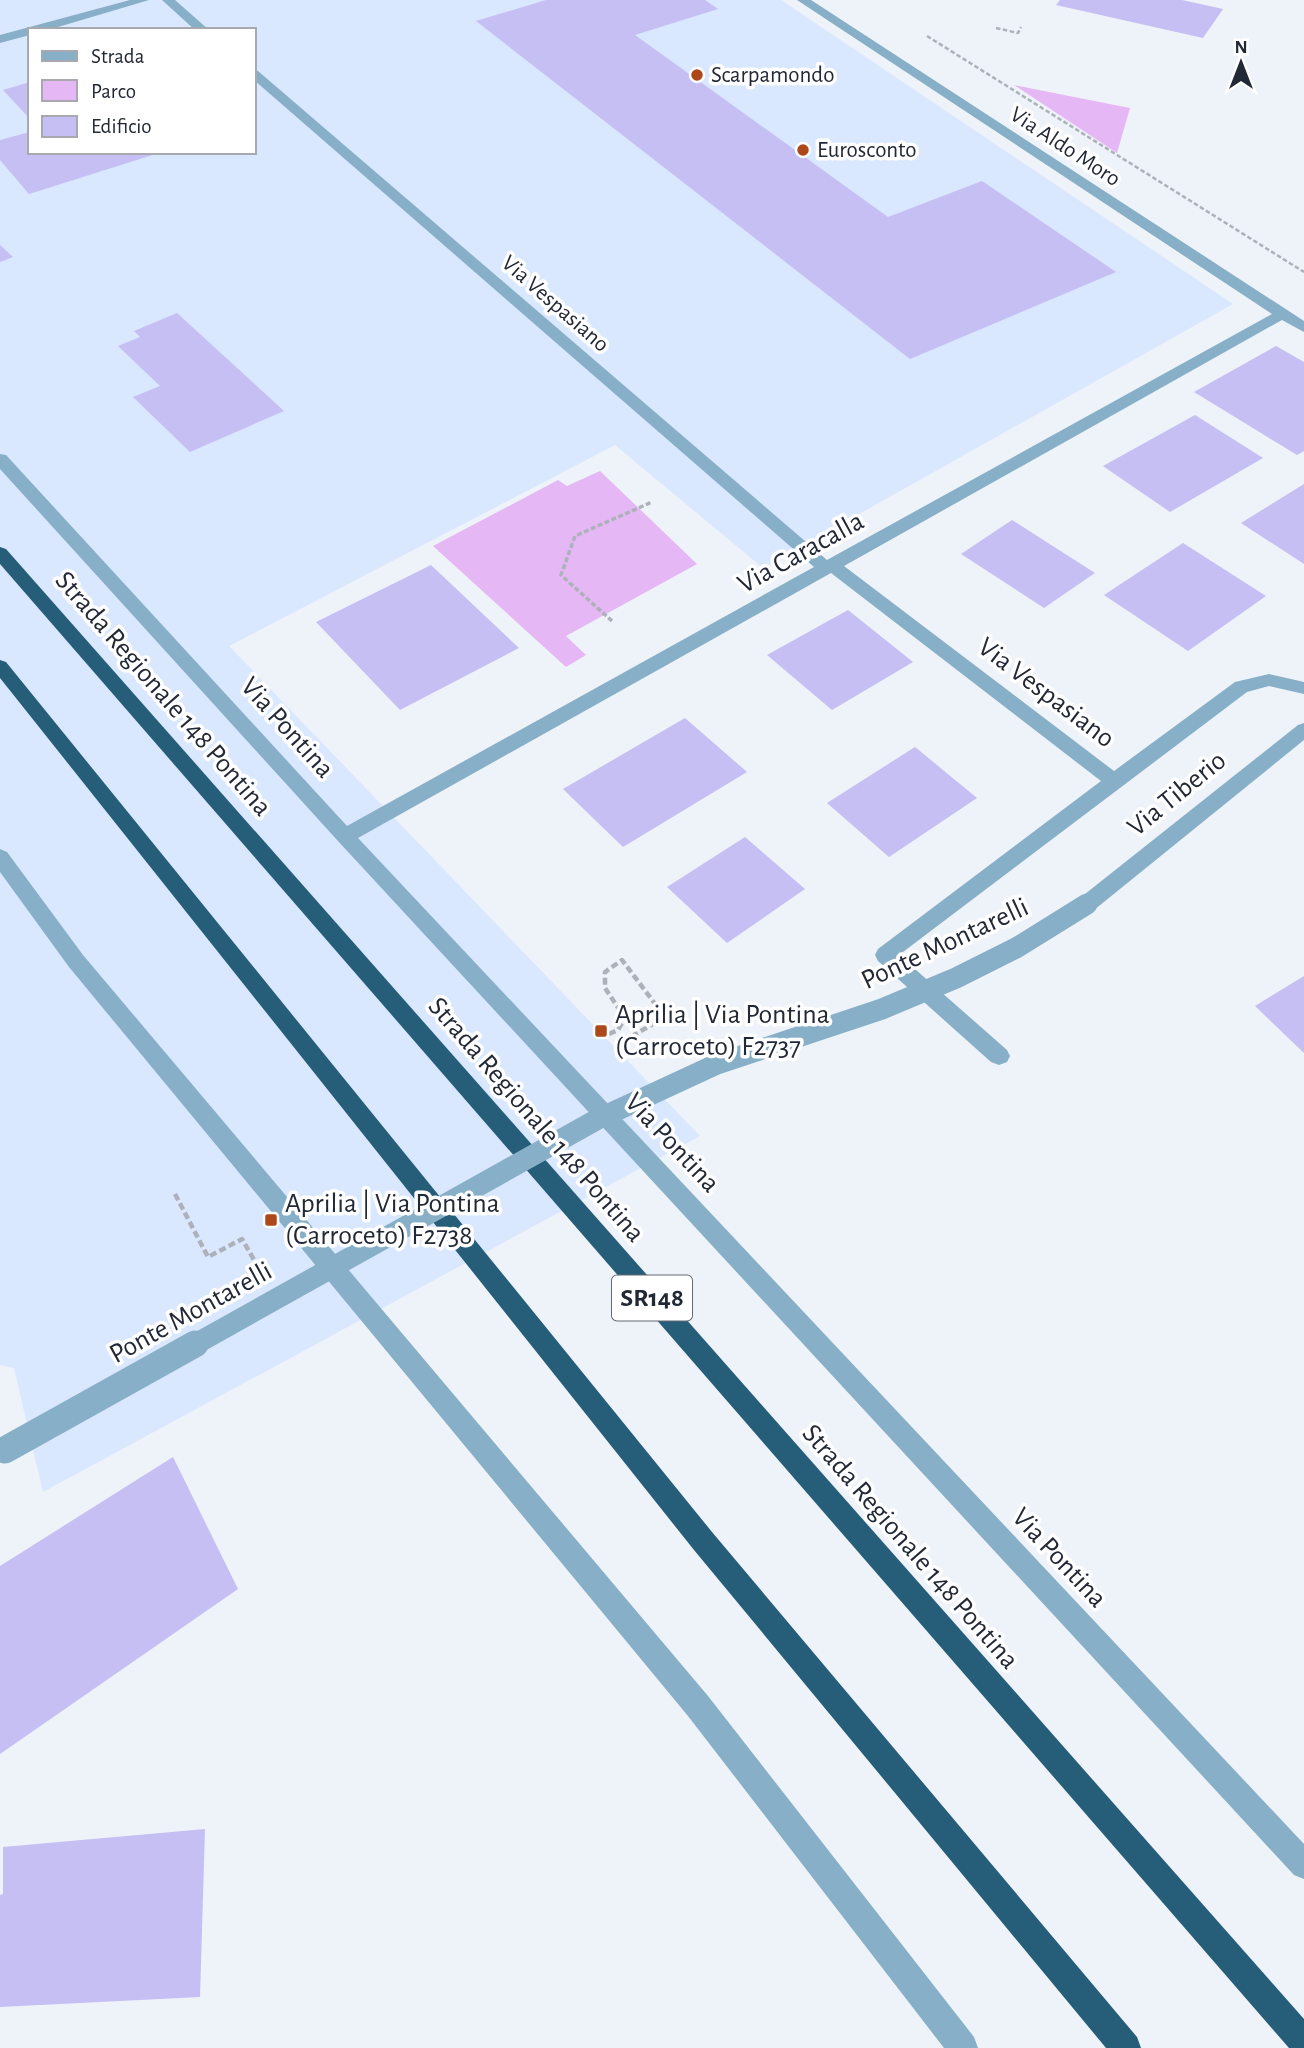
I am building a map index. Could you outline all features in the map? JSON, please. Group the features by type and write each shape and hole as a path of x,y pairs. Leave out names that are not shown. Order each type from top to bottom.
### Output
{"highway":[{"name":"Strada Regionale 148 Pontina","path":"0,553 1304,2042"},
{"path":"0,666 703,1541 1126,2048"}],"street":[{"path":"39,28 143,0"},
{"path":"168,0 201,28"},
{"name":"Via Aldo Moro","path":"803,0 1304,328"},
{"path":"0,39 28,31"},
{"name":"Via Vespasiano","path":"256,76 830,568 1114,781 1241,687 1269,680 1304,688"},
{"name":"Via Caracalla","path":"345,835 830,568 1282,314"},
{"name":"Via Pontina","path":"0,459 345,835 1304,1866"},
{"name":"Via Tiberio","path":"1087,904 1304,730"},
{"path":"999,1056 885,955 1114,781"},
{"path":"0,858 76,961 698,1706 963,2048"},
{"name":"Ponte Montarelli","path":"2,1451 596,1119 671,1083 766,1045 882,1009 956,978 1016,948 1087,904"}],"path":[{"path":"996,29 1018,33 1021,27"},
{"path":"925,34 1304,272"},
{"path":"612,621 561,575 575,536 652,502"},
{"path":"609,1034 618,1030 625,1018 605,988 605,972 622,960 666,1017 634,1035 671,1083"},
{"path":"175,1194 208,1257 242,1239 276,1299"}],"shaded area":[{"path":"0,0 781,0 1233,304 763,568 615,445 229,646 700,1136 43,1492 14,1368 0,1365"}],"green space":[{"path":"1014,85 1130,108 1117,153"},
{"path":"600,471 697,564 566,636 586,655 566,667 433,546 558,480 567,486"}],"building":[{"path":"546,0 705,0 718,9 635,35 888,217 982,181 1116,272 910,359 476,21"},
{"path":"1060,0 1182,0 1223,9 1203,38 1056,5"},
{"path":"28,83 28,117 3,90"},
{"path":"28,133 28,154 156,154 29,194 0,160 0,140"},
{"path":"0,245 13,257 0,262"},
{"path":"177,313 284,411 190,452 133,397 160,386 118,346 140,337 134,331"},
{"path":"1276,346 1304,362 1304,451 1297,455 1194,392"},
{"path":"1195,415 1263,458 1170,512 1103,466"},
{"path":"1304,484 1304,564 1241,523"},
{"path":"1012,520 1095,573 1044,608 961,554"},
{"path":"1183,543 1266,596 1188,651 1104,595"},
{"path":"431,565 519,648 400,710 316,622"},
{"path":"848,610 913,662 832,710 767,655"},
{"path":"685,718 747,772 623,847 563,789"},
{"path":"915,747 977,798 889,857 827,803"},
{"path":"745,837 805,889 727,943 667,887"},
{"path":"1304,976 1304,1053 1255,1006"},
{"path":"173,1457 238,1589 0,1754 0,1566"},
{"path":"205,1829 200,1997 0,2007 3,1847"}],"place":[{"name":"Scarpamondo","path":"697,75"},
{"name":"Eurosconto","path":"803,150"},
{"name":"Aprilia | Via Pontina (Carroceto) F2737","path":"601,1031"},
{"name":"Aprilia | Via Pontina (Carroceto) F2738","path":"271,1220"}]}
